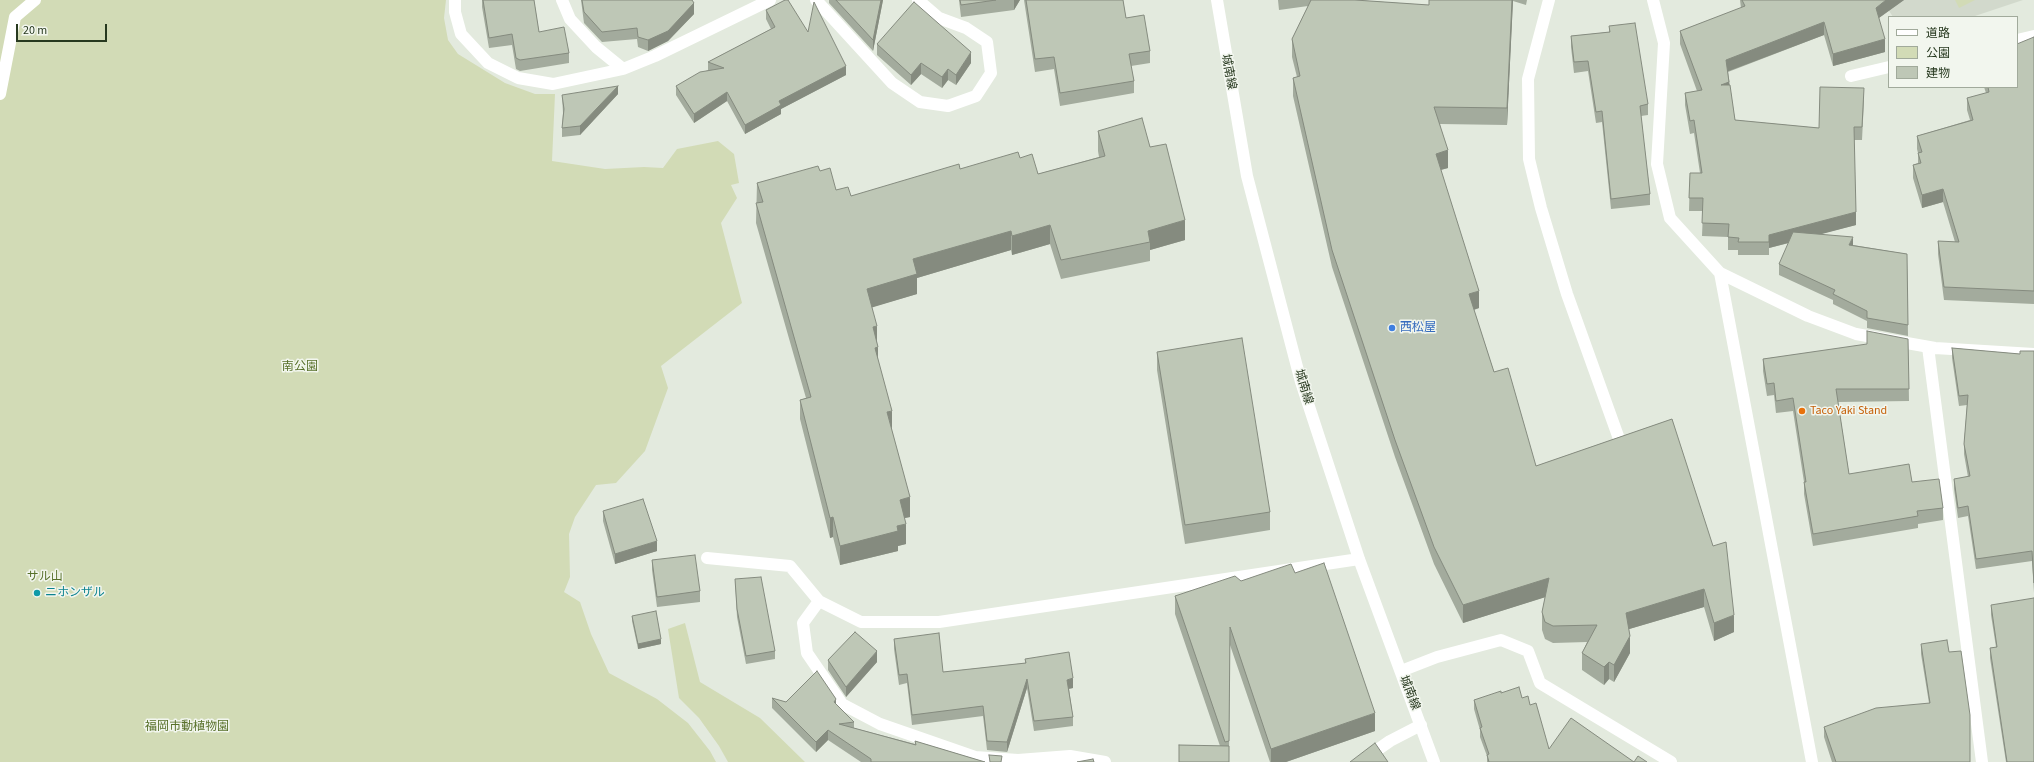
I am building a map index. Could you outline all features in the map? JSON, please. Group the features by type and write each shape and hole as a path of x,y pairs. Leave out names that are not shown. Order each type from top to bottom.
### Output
{"street":[{"path":"0,94 15,17 35,0"},
{"path":"455,0 455,12 461,34 488,63 518,78 553,84 623,69 655,56 770,0"},
{"path":"562,0 570,19 596,47 623,69"},
{"path":"816,0 892,82 920,102 948,106 976,96 991,72 987,42 966,28 939,18 918,0"},
{"name":"城南線","path":"1217,0 1247,176 1301,382 1359,559 1434,762"},
{"path":"1548,0 1528,79 1529,159 1540,208 1567,294 1618,436"},
{"path":"1653,0 1664,43 1657,164 1668,210 1670,218 1720,273 1808,316 1856,334 1928,347 2034,354"},
{"path":"2018,40 2034,36"},
{"path":"1851,76 1888,67"},
{"path":"1720,273 1812,762"},
{"path":"1928,347 1982,762"},
{"path":"707,558 790,566 819,601 861,622 939,622 1359,559"},
{"path":"819,601 803,623 807,653 842,704 880,724 975,757 1018,760 1070,756 1105,762"},
{"path":"1401,671 1437,657 1501,640 1528,651 1540,683 1671,762"},
{"path":"1360,762 1390,741 1421,725"}],"shaded area":[{"path":"1882,0 2023,0 1975,16 1892,16"}],"green space":[{"name":"南公園","path":"0,0 446,0 444,18 448,40 458,54 505,83 535,94 555,94 552,161 605,169 644,167 663,168 677,149 718,141 734,154 739,183 731,185 737,198 721,223 742,303 661,366 668,388 645,451 616,483 596,485 575,517 569,534 570,577 564,592 580,602 591,634 609,673 657,699 688,723 710,751 716,762 0,762"},
{"path":"1955,0 1975,0 1959,8"},
{"path":"685,623 700,682 760,718 805,762 728,762 719,746 699,718 679,698 668,629"}],"building":[{"path":"483,0 534,0 539,32 564,27 569,53 520,60 516,58 512,34 489,38"},
{"path":"582,0 692,0 694,3 668,31 648,40 638,37 637,28 602,32 584,12"},
{"path":"785,0 788,0 808,32 814,2 846,66 779,101 781,105 745,125 727,92 694,114 676,86 700,72 724,68 708,62 775,27 766,10"},
{"path":"836,0 881,0 873,40"},
{"path":"960,0 996,0 961,5"},
{"path":"1026,0 1123,0 1126,18 1144,15 1150,51 1129,54 1134,81 1060,93 1054,57 1035,59"},
{"path":"1311,0 1355,0 1429,5 1429,0 1512,0 1507,108 1434,107 1448,150 1436,154 1479,291 1469,294 1494,372 1508,368 1536,466 1672,419 1713,546 1726,542 1734,615 1714,623 1704,589 1626,613 1630,636 1614,665 1609,662 1604,667 1582,653 1597,625 1553,626 1545,622 1542,612 1549,578 1463,605 1434,547 1395,440 1332,250 1293,78 1300,76 1292,39"},
{"path":"1742,0 1886,0 1876,8 1885,39 1833,54 1824,22 1726,60 1729,82 1721,85 1730,85 1735,120 1819,128 1820,87 1864,88 1862,127 1854,127 1856,212 1769,235 1769,242 1738,242 1739,238 1728,237 1729,224 1702,223 1703,198 1689,198 1690,173 1702,173 1694,120 1690,121 1685,93 1702,90 1680,31 1745,6"},
{"path":"914,2 971,52 956,75 948,69 942,77 921,63 911,75 877,44"},
{"path":"1635,23 1648,104 1640,106 1650,194 1611,199 1602,111 1596,112 1588,61 1574,62 1571,36 1610,32 1609,26"},
{"path":"2034,37 2034,291 1944,287 1938,241 1959,242 1943,189 1922,195 1913,165 1921,163 1918,153 1922,152 1917,136 1973,120 1967,98 1989,92 1988,88 2018,88 2018,44"},
{"path":"618,86 580,126 562,128 564,109 562,95"},
{"path":"1142,118 1150,147 1166,144 1185,220 1148,231 1150,242 1061,260 1050,225 1012,236 1011,231 913,259 917,274 867,289 877,326 873,327 878,347 875,348 892,411 887,412 910,497 900,500 906,524 897,526 898,531 840,546 833,517 830,518 800,400 811,397 756,203 763,202 757,183 818,166 820,171 830,168 836,190 848,187 851,196 959,164 960,169 1018,152 1020,158 1032,154 1038,174 1105,156 1098,131"},
{"path":"1793,232 1853,237 1849,245 1907,254 1908,325 1867,318 1867,311 1833,294 1835,290 1779,264"},
{"path":"1867,331 1908,339 1909,389 1836,389 1849,474 1909,464 1912,482 1939,479 1943,508 1917,511 1918,516 1813,534 1804,482 1806,482 1793,398 1776,401 1774,383 1767,384 1763,359 1867,344"},
{"path":"1242,338 1270,512 1185,525 1157,352"},
{"path":"1952,348 2020,354 2020,351 2034,351 2034,583 2032,551 1976,559 1968,506 1958,508 1954,479 1970,476 1964,444 1968,395 1959,396"},
{"path":"643,499 657,541 615,554 603,511"},
{"path":"695,555 700,591 657,597 652,560"},
{"path":"1324,563 1375,713 1271,749 1230,627 1229,741 1225,742 1175,596 1235,576 1241,581 1291,564 1295,573"},
{"path":"761,577 775,651 746,656 737,609 735,579"},
{"path":"2034,598 2034,762 2007,762 1990,648 1997,647 1991,605"},
{"path":"656,611 661,639 638,644 632,616"},
{"path":"855,632 877,651 846,687 828,660"},
{"path":"939,633 943,672 1026,663 1025,659 1069,652 1073,678 1067,680 1073,717 1034,721 1027,679 1007,742 987,741 983,706 912,715 907,674 899,675 894,639"},
{"path":"1947,640 1949,652 1961,651 1970,715 1970,762 1836,762 1824,727 1876,708 1930,703 1921,644"},
{"path":"817,671 836,699 834,702 854,722 839,724 916,745 915,741 985,762 871,762 871,759 828,730 816,742 772,698 786,702"},
{"path":"1519,687 1522,698 1528,696 1530,705 1536,703 1549,749 1571,718 1634,762 1489,762 1487,755 1489,754 1480,728 1482,727 1474,700"},
{"path":"1375,743 1388,762 1350,762"},
{"path":"1179,745 1229,746 1229,762 1179,762"},
{"path":"989,755 1002,756 1001,762 990,762"},
{"path":"1638,756 1647,762 1634,762"},
{"path":"1093,759 1094,762 1077,762"}],"place":[{"name":"西松屋","path":"1392,328"},
{"name":"Taco Yaki Stand","path":"1802,411"},
{"name":"ニホンザル","path":"37,593"}],"park label":[{"name":"サル山","path":"45,577"},
{"name":"福岡市動植物園","path":"187,727"}]}
